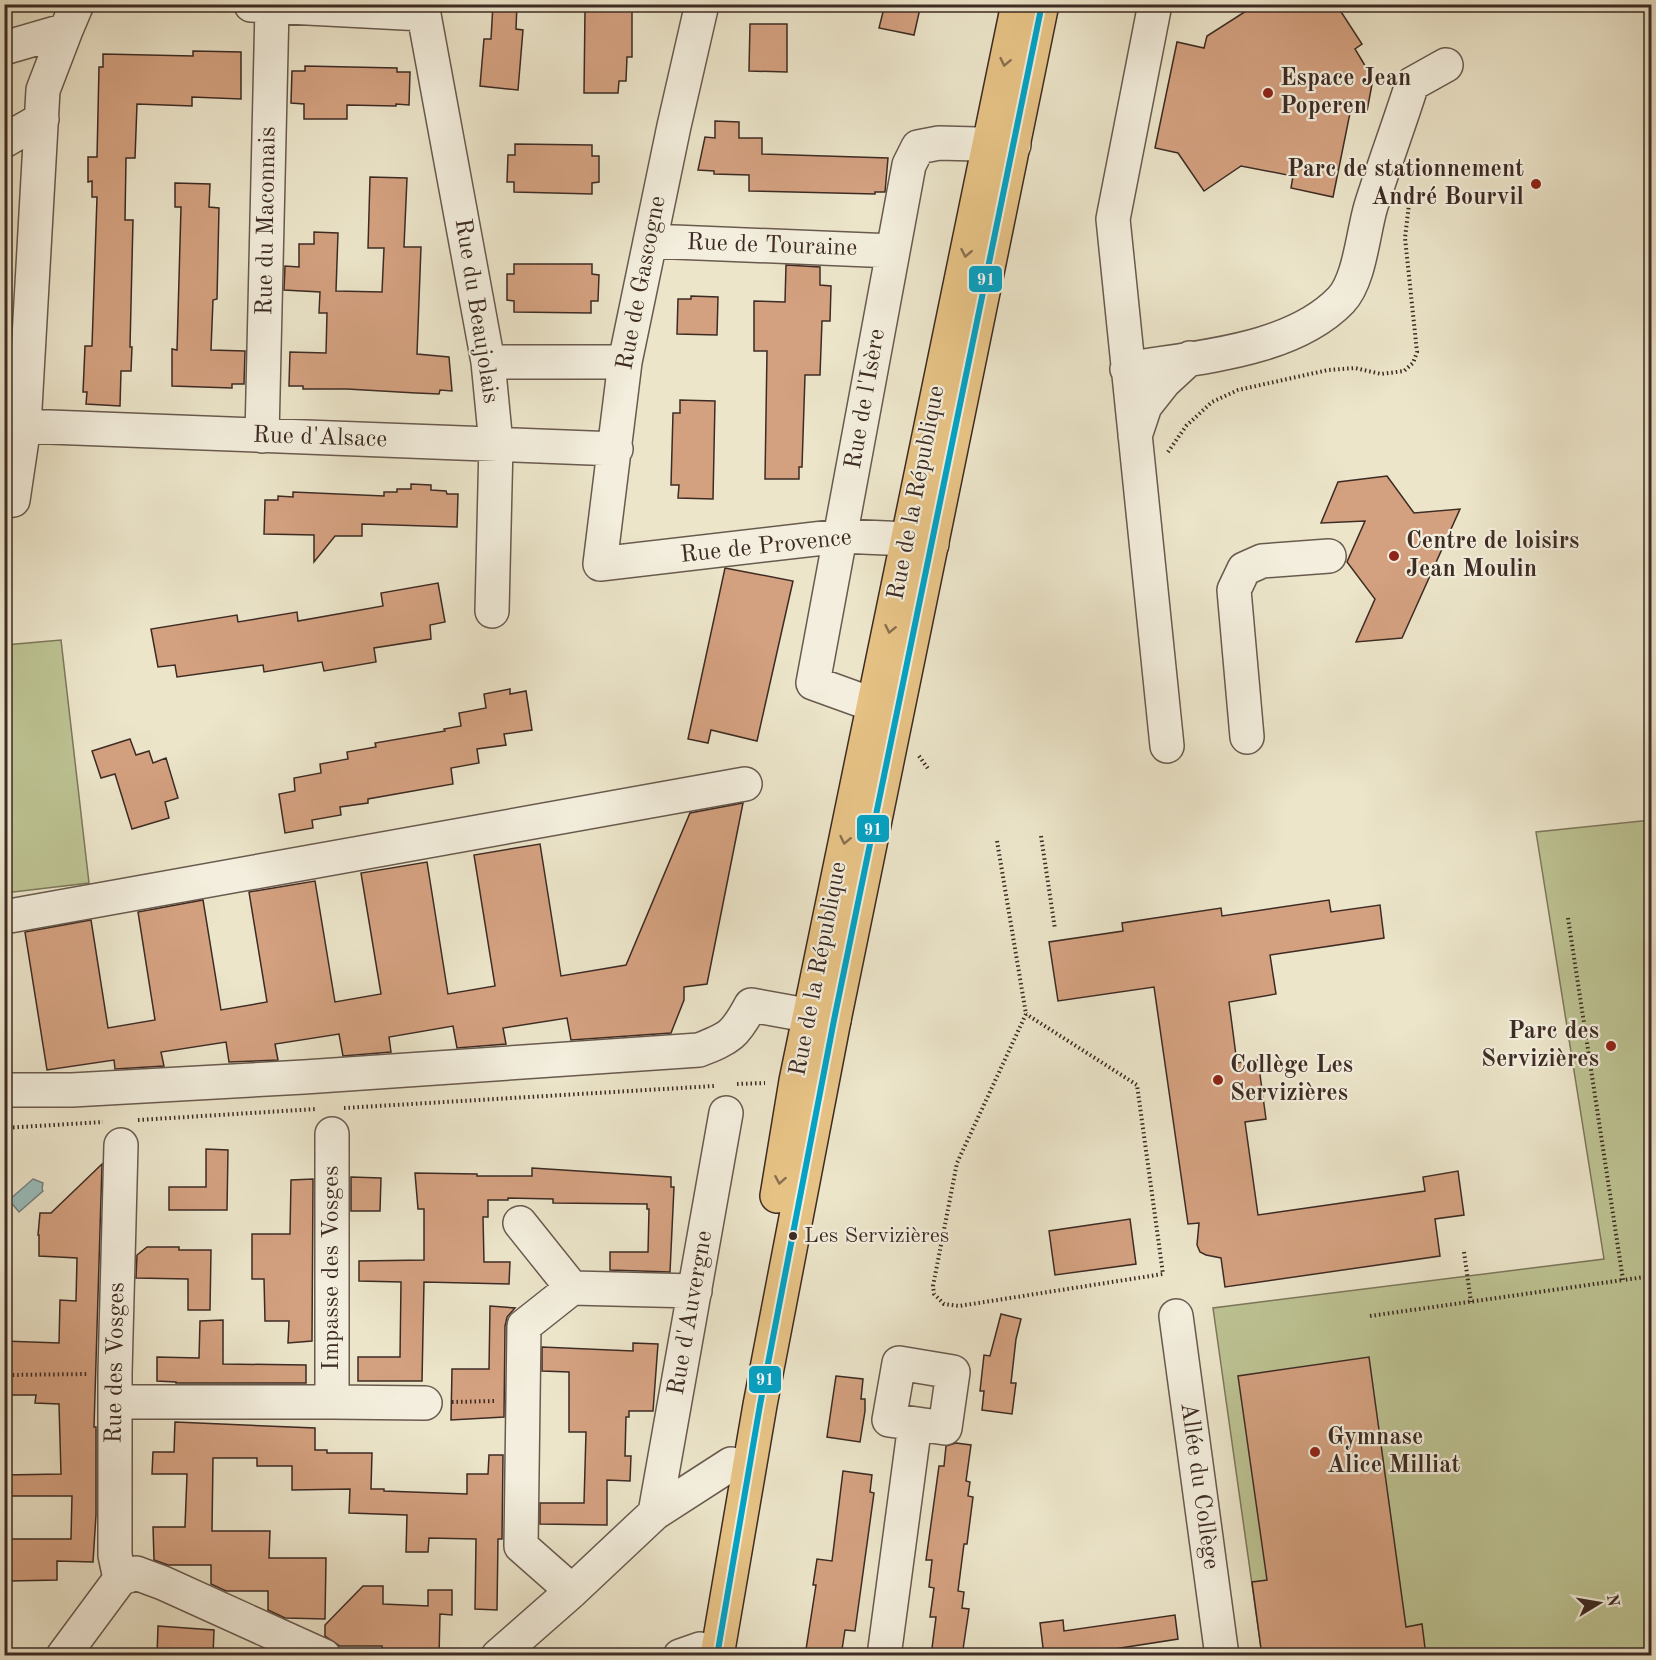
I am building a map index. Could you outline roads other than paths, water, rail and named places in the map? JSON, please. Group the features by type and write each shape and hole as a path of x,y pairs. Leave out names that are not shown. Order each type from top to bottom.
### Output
{"main road":[{"name":"Rue de la République","path":"699,1654 731,1464 1001,145 1018,4"},
{"name":"Rue de la République","path":"1001,145 1042,4"},
{"name":"Rue de la République","path":"699,1654 762,1393 799,1135 796,1081 822,1017 874,705 920,542"}],"street":[{"name":"Rue de Gascogne","path":"600,564 625,362 702,4"},
{"path":"1155,4 1113,219 1167,746"},
{"name":"Rue du Beaujolais","path":"261,6 422,9 488,362 496,444 492,611"},
{"name":"Rue du Maconnais","path":"261,6 262,436"},
{"path":"4,48 71,17"},
{"path":"4,501 13,500 24,426 44,90 71,17"},
{"path":"1127,369 1233,351 1284,338 1320,319 1342,299 1356,270 1370,208 1412,84 1446,65"},
{"path":"4,141 42,119"},
{"name":"Rue de l'Isère","path":"874,705 813,683 909,165 918,147 939,143 1001,145"},
{"name":"Rue de Touraine","path":"650,241 893,251"},
{"path":"1134,438 1146,406 1164,382 1190,358"},
{"path":"488,362 625,362"},
{"name":"Rue d'Alsace","path":"24,426 616,448"},
{"name":"Rue de Provence","path":"600,564 841,536 920,542"},
{"path":"1248,737 1234,590 1244,569 1262,561 1329,556"},
{"path":"4,917 745,784"},
{"path":"4,1090 72,1090 281,1078 699,1050 728,1038 739,1028 751,1005 822,1017"},
{"name":"Rue d'Auvergne","path":"656,1513 695,1291 726,1094"},
{"name":"Impasse des Vosges","path":"332,1402 333,1117"},
{"name":"Rue des Vosges","path":"120,1579 115,1555 115,1388 123,1129"},
{"path":"520,1223 573,1288"},
{"path":"572,1591 521,1546 524,1326 573,1288 695,1291"},
{"name":"Allée du Collège","path":"1176,1316 1222,1656"},
{"name":"Impasse des Vosges","path":"115,1388 332,1402 425,1403"},
{"path":"884,1656 915,1424"},
{"path":"498,1656 656,1513 731,1464"},
{"path":"63,1656 120,1579 136,1573 324,1656"}],"water":[{"path":"33,1179 43,1183 43,1191 19,1212 9,1200"}],"place":[{"name":"Espace Jean Poperen","path":"1268,93"},
{"name":"Parc de stationnement André Bourvil","path":"1536,184"},
{"name":"Centre de loisirs Jean Moulin","path":"1394,556"},
{"name":"Parc des Servizières","path":"1611,1046"},
{"name":"Collège Les Servizières","path":"1218,1080"},
{"name":"Les Servizières","path":"793,1236"},
{"name":"Gymnase Alice Milliat","path":"1315,1452"}]}
